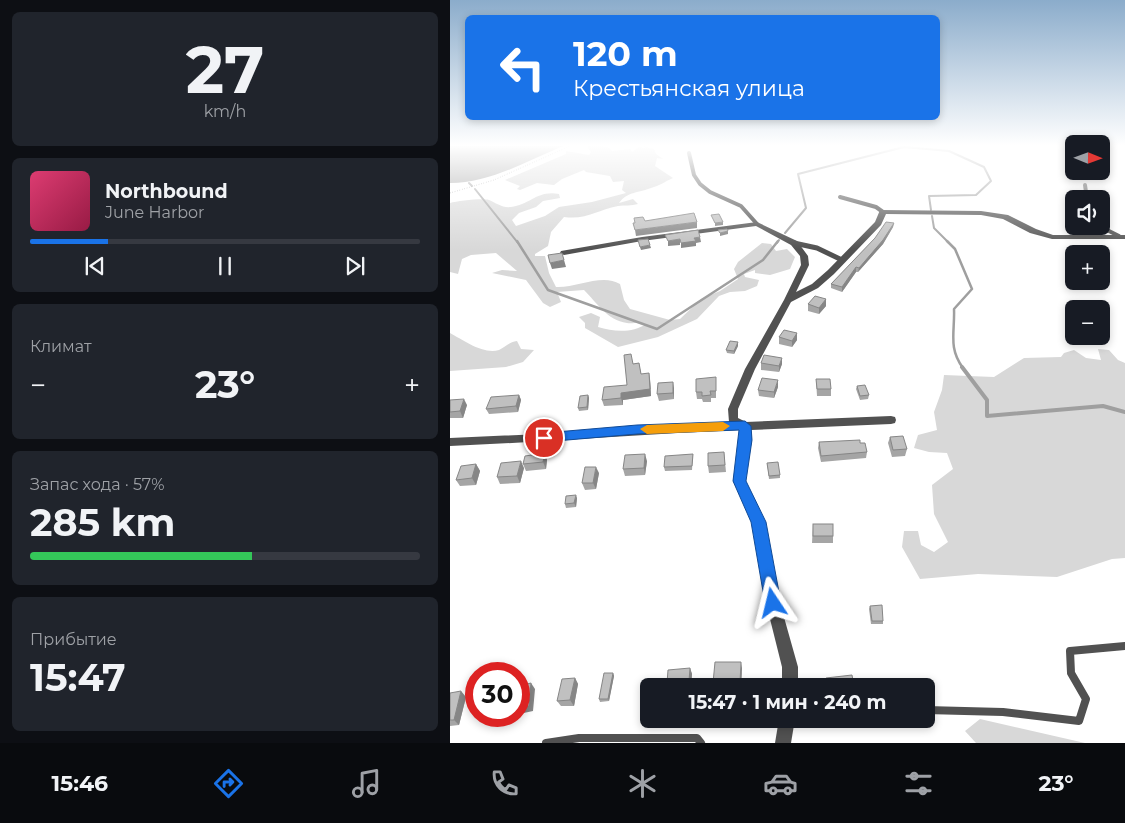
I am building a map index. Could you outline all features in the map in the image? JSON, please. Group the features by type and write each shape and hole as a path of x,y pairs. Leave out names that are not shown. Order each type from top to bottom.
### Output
{"street":[{"path":"788,300 816,286 878,223 884,212 980,213 1005,217 1032,231 1052,237 1122,236"},
{"path":"564,253 642,238 757,224 794,243 804,256 805,265 750,369 733,409 733,420 745,426"},
{"path":"450,442 563,437 637,430 891,420"},
{"path":"745,426 746,440 740,481 758,522 773,603 790,667 790,678"},
{"path":"783,743 786,728"}],"lane":[{"path":"698,181 710,192 740,206 757,224"},
{"path":"1085,185 1086,190"},
{"path":"840,197 876,207 884,212"},
{"path":"1110,231 1122,236"},
{"path":"794,243 817,248 842,260"},
{"path":"935,710 1003,712 1080,721 1086,699 1071,673 1070,651 1125,646"},
{"path":"546,743 579,738 697,738 701,743"}],"path":[{"path":"450,193 492,181"}],"shaded area":[{"path":"450,181 471,181 465,182 450,183"},
{"path":"507,181 560,181 554,185 537,183 520,190 517,189 520,186"},
{"path":"612,181 667,181 630,194 619,203 633,199 638,204 618,206 586,216 564,217 551,232 548,246 535,254 535,256 545,256 549,273 556,287 597,280 613,281 620,284 624,300 630,309 670,320 680,319 701,299 720,291 738,279 734,269 738,262 762,243 771,244 776,251 787,249 795,257 790,269 770,275 755,273 755,270 744,274 745,277 759,280 757,286 745,291 730,292 719,296 697,319 658,337 618,347 585,328 585,323 579,317 591,313 600,317 598,327 617,331 635,329 646,324 627,323 608,315 584,290 557,292 561,302 550,307 543,303 526,280 492,273 502,270 517,271 496,253 471,255 462,259 458,274 450,272 450,203 486,199 502,206 511,207 518,206 545,194 559,194 560,198 543,201 536,207 519,213 512,220 516,226 545,216 559,207 592,202 626,193 622,190 624,181"},
{"path":"450,333 480,349 499,350 517,341 521,349 534,350 523,362 506,367 450,371"},
{"path":"1098,349 1109,350 1118,360 1125,363 1125,558 1112,559 1057,577 978,574 920,579 902,547 904,531 918,531 921,545 934,552 948,542 934,514 932,485 953,469 947,453 929,452 914,448 918,435 937,430 934,412 942,390 944,375 994,377 1024,358 1061,357 1064,353 1074,350 1086,358 1101,360"},
{"path":"980,719 1085,743 976,743 965,731"}],"building":[{"path":"694,213 697,222 635,230 633,223 635,223 634,218 643,217 645,221"},
{"path":"719,214 723,222 715,223 711,215"},
{"path":"886,222 894,223 883,240 859,268 856,267 842,287 831,284 875,238"},
{"path":"727,229 728,231 720,233 718,230"},
{"path":"698,230 700,237 694,238 696,241 681,243 680,239 668,241 665,235"},
{"path":"648,239 650,245 640,247 638,240"},
{"path":"562,253 564,260 550,263 548,255"},
{"path":"815,296 826,299 819,308 808,304"},
{"path":"784,330 797,333 792,341 779,337"},
{"path":"730,341 738,342 734,351 726,350"},
{"path":"631,354 633,364 639,363 641,374 649,373 650,389 621,393 621,398 602,400 604,387 627,385 624,355"},
{"path":"764,355 782,358 779,366 761,363"},
{"path":"716,377 716,391 710,391 711,395 702,396 702,392 696,392 696,379"},
{"path":"762,378 778,380 774,392 758,390"},
{"path":"816,379 830,379 831,389 817,389"},
{"path":"673,382 673,393 657,394 658,383"},
{"path":"865,385 869,395 860,396 857,386"},
{"path":"519,395 516,406 486,409 491,397"},
{"path":"588,395 587,407 578,408 580,396"},
{"path":"464,399 460,411 450,412 450,400"},
{"path":"903,436 907,449 893,450 890,437"},
{"path":"860,440 860,443 865,443 867,452 821,456 819,442"},
{"path":"724,452 725,465 708,466 708,453"},
{"path":"545,453 543,462 523,464 525,456"},
{"path":"645,454 644,468 623,469 625,455"},
{"path":"693,454 692,466 664,467 665,456"},
{"path":"521,461 517,476 497,477 501,463"},
{"path":"778,462 780,475 769,476 767,463"},
{"path":"476,464 472,478 456,480 461,466"},
{"path":"585,467 596,467 593,483 582,483"},
{"path":"576,495 574,503 565,504 566,496"},
{"path":"813,524 833,524 833,536 813,536"},
{"path":"882,605 883,621 872,621 870,606"},
{"path":"715,662 741,662 740,678 713,678"},
{"path":"690,668 689,678 667,678 668,670"},
{"path":"604,673 613,673 608,699 599,699"},
{"path":"852,675 853,678 826,678"},
{"path":"575,678 570,700 557,701 562,679"},
{"path":"461,691 454,720 450,720 450,693"}],"waterway":[{"path":"785,233 806,208 800,181"},
{"path":"931,210 929,196 976,195 991,181"},
{"path":"469,183 472,186"},
{"path":"475,189 518,243"},
{"path":"932,216 934,228 955,249 972,289 954,309 953,340 955,354 963,368"},
{"path":"517,241 548,290 657,329 763,260 778,241"},
{"path":"962,367 987,400 987,416 1103,406 1125,412"}],"slow traffic":[{"path":"647,429 723,426"}],"route":[{"path":"544,438 637,430 745,426 746,440 740,481 758,522 773,603"}]}
